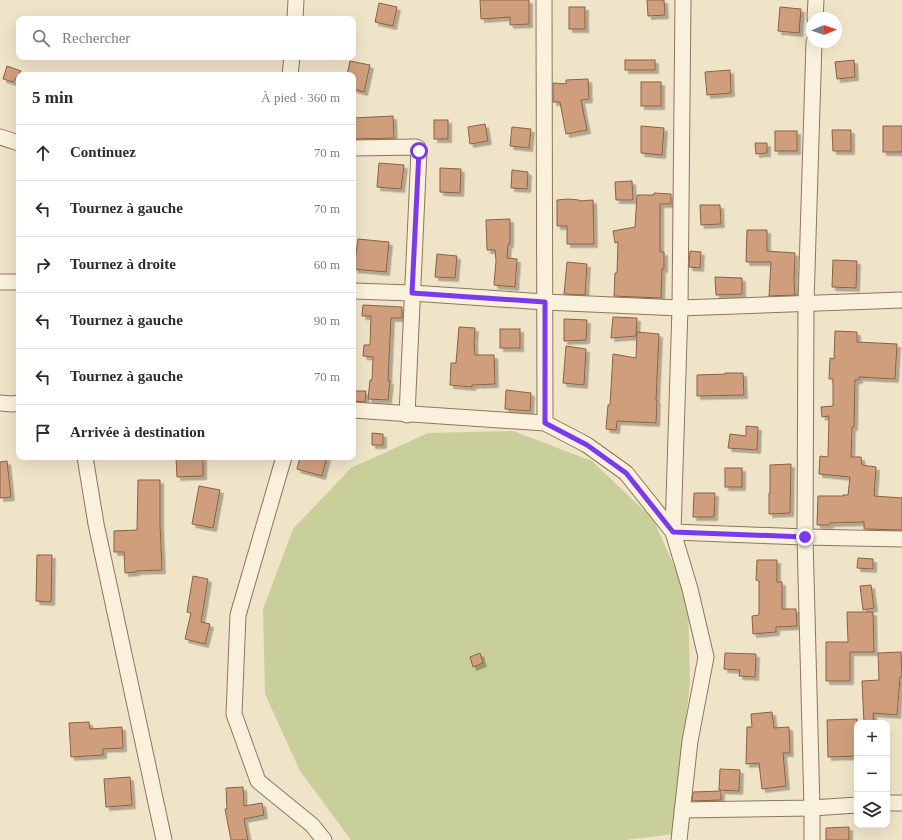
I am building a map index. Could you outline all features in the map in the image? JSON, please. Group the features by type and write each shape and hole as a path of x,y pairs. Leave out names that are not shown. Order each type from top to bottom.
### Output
{"street":[{"path":"295,16 296,0"},
{"path":"544,0 545,423"},
{"path":"679,840 690,741 706,657 690,589 673,532 680,308 683,0"},
{"path":"815,12 816,0"},
{"path":"812,840 805,537 806,303 814,48"},
{"path":"290,72 292,60"},
{"path":"0,137 16,143"},
{"path":"356,148 416,147 419,151 407,414"},
{"path":"0,282 16,282"},
{"path":"356,291 680,308 902,300"},
{"path":"356,410 545,423 587,445 626,473 673,532 902,539"},
{"path":"85,460 96,524 164,840"},
{"path":"283,460 238,615 234,714 258,782 314,833 324,840"},
{"path":"890,804 902,803"},
{"path":"682,810 812,808 854,805"}],"green space":[{"path":"513,431 592,461 653,519 688,597 690,682 674,834 625,840 351,840 300,771 265,694 263,609 293,529 351,468 428,433"}],"building":[{"path":"480,0 529,0 529,24 510,25 510,17 481,19"},
{"path":"647,0 664,0 665,15 648,16"},
{"path":"379,3 397,7 393,26 375,22"},
{"path":"569,7 585,7 585,29 569,29"},
{"path":"780,7 801,9 799,33 778,31"},
{"path":"625,60 655,60 655,70 625,70"},
{"path":"854,60 855,77 837,79 835,62"},
{"path":"350,61 370,65 364,92 356,90 356,72 348,72"},
{"path":"7,66 21,71 16,72 16,78 13,82 3,79"},
{"path":"730,70 731,93 707,95 705,72"},
{"path":"588,79 589,99 581,100 587,130 566,134 560,102 553,102 553,83 566,84 566,80"},
{"path":"641,82 661,82 661,106 641,106"},
{"path":"393,116 394,138 356,139 356,118"},
{"path":"434,120 448,120 448,139 434,139"},
{"path":"485,124 488,141 470,144 468,127"},
{"path":"641,126 664,128 662,155 641,153"},
{"path":"883,126 902,126 902,152 883,152"},
{"path":"512,127 531,129 529,148 510,146"},
{"path":"832,130 851,130 851,151 833,151"},
{"path":"775,131 797,131 797,151 775,151"},
{"path":"755,143 767,143 767,153 756,154"},
{"path":"379,163 404,165 401,189 377,187"},
{"path":"440,168 461,169 460,193 440,192"},
{"path":"512,170 528,172 527,189 511,188"},
{"path":"632,181 633,200 616,200 615,182"},
{"path":"654,193 671,194 671,204 660,204 660,252 664,252 661,298 614,296 615,273 617,273 618,242 615,243 613,231 635,227 637,195 654,195"},
{"path":"568,199 579,201 593,200 594,244 567,244 567,226 557,226 557,200"},
{"path":"700,205 720,205 721,224 701,225"},
{"path":"510,219 510,244 508,244 507,258 517,259 515,287 494,285 496,261 495,250 487,250 486,220"},
{"path":"747,230 767,230 767,251 795,253 795,295 769,296 771,262 746,262"},
{"path":"358,239 389,242 386,272 356,269"},
{"path":"690,251 701,252 700,268 689,267"},
{"path":"437,254 457,256 455,278 435,277"},
{"path":"833,260 857,261 856,288 832,287"},
{"path":"567,262 587,264 585,295 564,294"},
{"path":"715,277 742,278 742,294 716,295"},
{"path":"363,305 402,307 402,318 391,318 388,381 390,381 388,400 368,399 370,380 372,380 373,357 363,356 364,345 370,345 371,316 362,316"},
{"path":"613,317 637,318 636,336 611,338"},
{"path":"564,319 587,320 586,340 564,341"},
{"path":"459,327 475,328 475,355 494,355 495,384 472,385 472,387 450,385 451,363 456,363"},
{"path":"500,329 520,329 520,348 500,348"},
{"path":"835,331 857,332 857,342 897,344 895,379 859,377 859,380 855,380 854,427 852,427 851,457 861,457 862,465 876,467 874,496 902,498 902,530 864,529 864,522 817,525 818,496 848,495 850,477 819,474 820,456 828,457 829,416 822,417 821,407 833,406 833,379 829,379 830,358 834,359"},
{"path":"637,332 659,334 656,423 617,421 616,430 606,429 608,405 610,405 613,354 636,358"},
{"path":"566,346 586,349 584,385 563,383"},
{"path":"743,373 744,395 697,396 697,375"},
{"path":"506,390 531,393 530,411 505,409"},
{"path":"356,391 366,391 365,402 356,401"},
{"path":"746,426 758,427 757,450 728,448 730,434 746,436"},
{"path":"372,433 383,434 383,445 372,445"},
{"path":"176,460 203,460 203,476 177,477"},
{"path":"299,460 326,460 322,476 297,469"},
{"path":"7,461 11,497 0,498 0,462"},
{"path":"791,464 790,513 769,514 770,465"},
{"path":"725,468 742,468 742,487 725,487"},
{"path":"138,480 160,480 162,570 125,573 124,552 114,552 114,531 137,530"},
{"path":"199,486 220,490 213,528 192,524"},
{"path":"694,493 715,493 714,517 693,517"},
{"path":"37,555 52,555 51,602 36,601"},
{"path":"858,558 873,559 873,569 857,568"},
{"path":"757,560 777,560 777,582 782,582 782,609 796,609 797,626 776,627 776,632 753,634 752,616 759,615 759,581 756,580"},
{"path":"193,576 208,579 201,622 210,624 205,644 185,639 191,613 187,612"},
{"path":"871,585 874,608 863,610 860,586"},
{"path":"847,612 873,612 874,652 850,652 850,681 826,681 826,642 848,642"},
{"path":"901,652 902,677 900,677 897,715 873,713 874,720 864,720 862,681 879,680 878,653"},
{"path":"480,653 483,663 473,667 470,657"},
{"path":"725,653 756,654 755,677 739,676 740,670 724,669"},
{"path":"772,712 774,728 789,727 790,753 783,753 786,786 762,789 759,763 746,764 747,727 752,727 751,714"},
{"path":"857,719 854,720 854,756 828,757 827,720"},
{"path":"89,722 90,729 122,727 123,748 103,749 103,755 71,757 69,723"},
{"path":"720,769 740,770 739,791 719,790"},
{"path":"130,777 132,805 106,807 104,779"},
{"path":"243,787 244,806 262,803 264,815 244,819 248,840 231,840 225,809 227,809 226,788"},
{"path":"721,791 721,800 692,801 693,792"},
{"path":"849,827 849,840 826,840 826,828"}],"route":[{"path":"419,151 412,293 545,302 545,423 587,445 626,473 673,532 805,537"}]}
